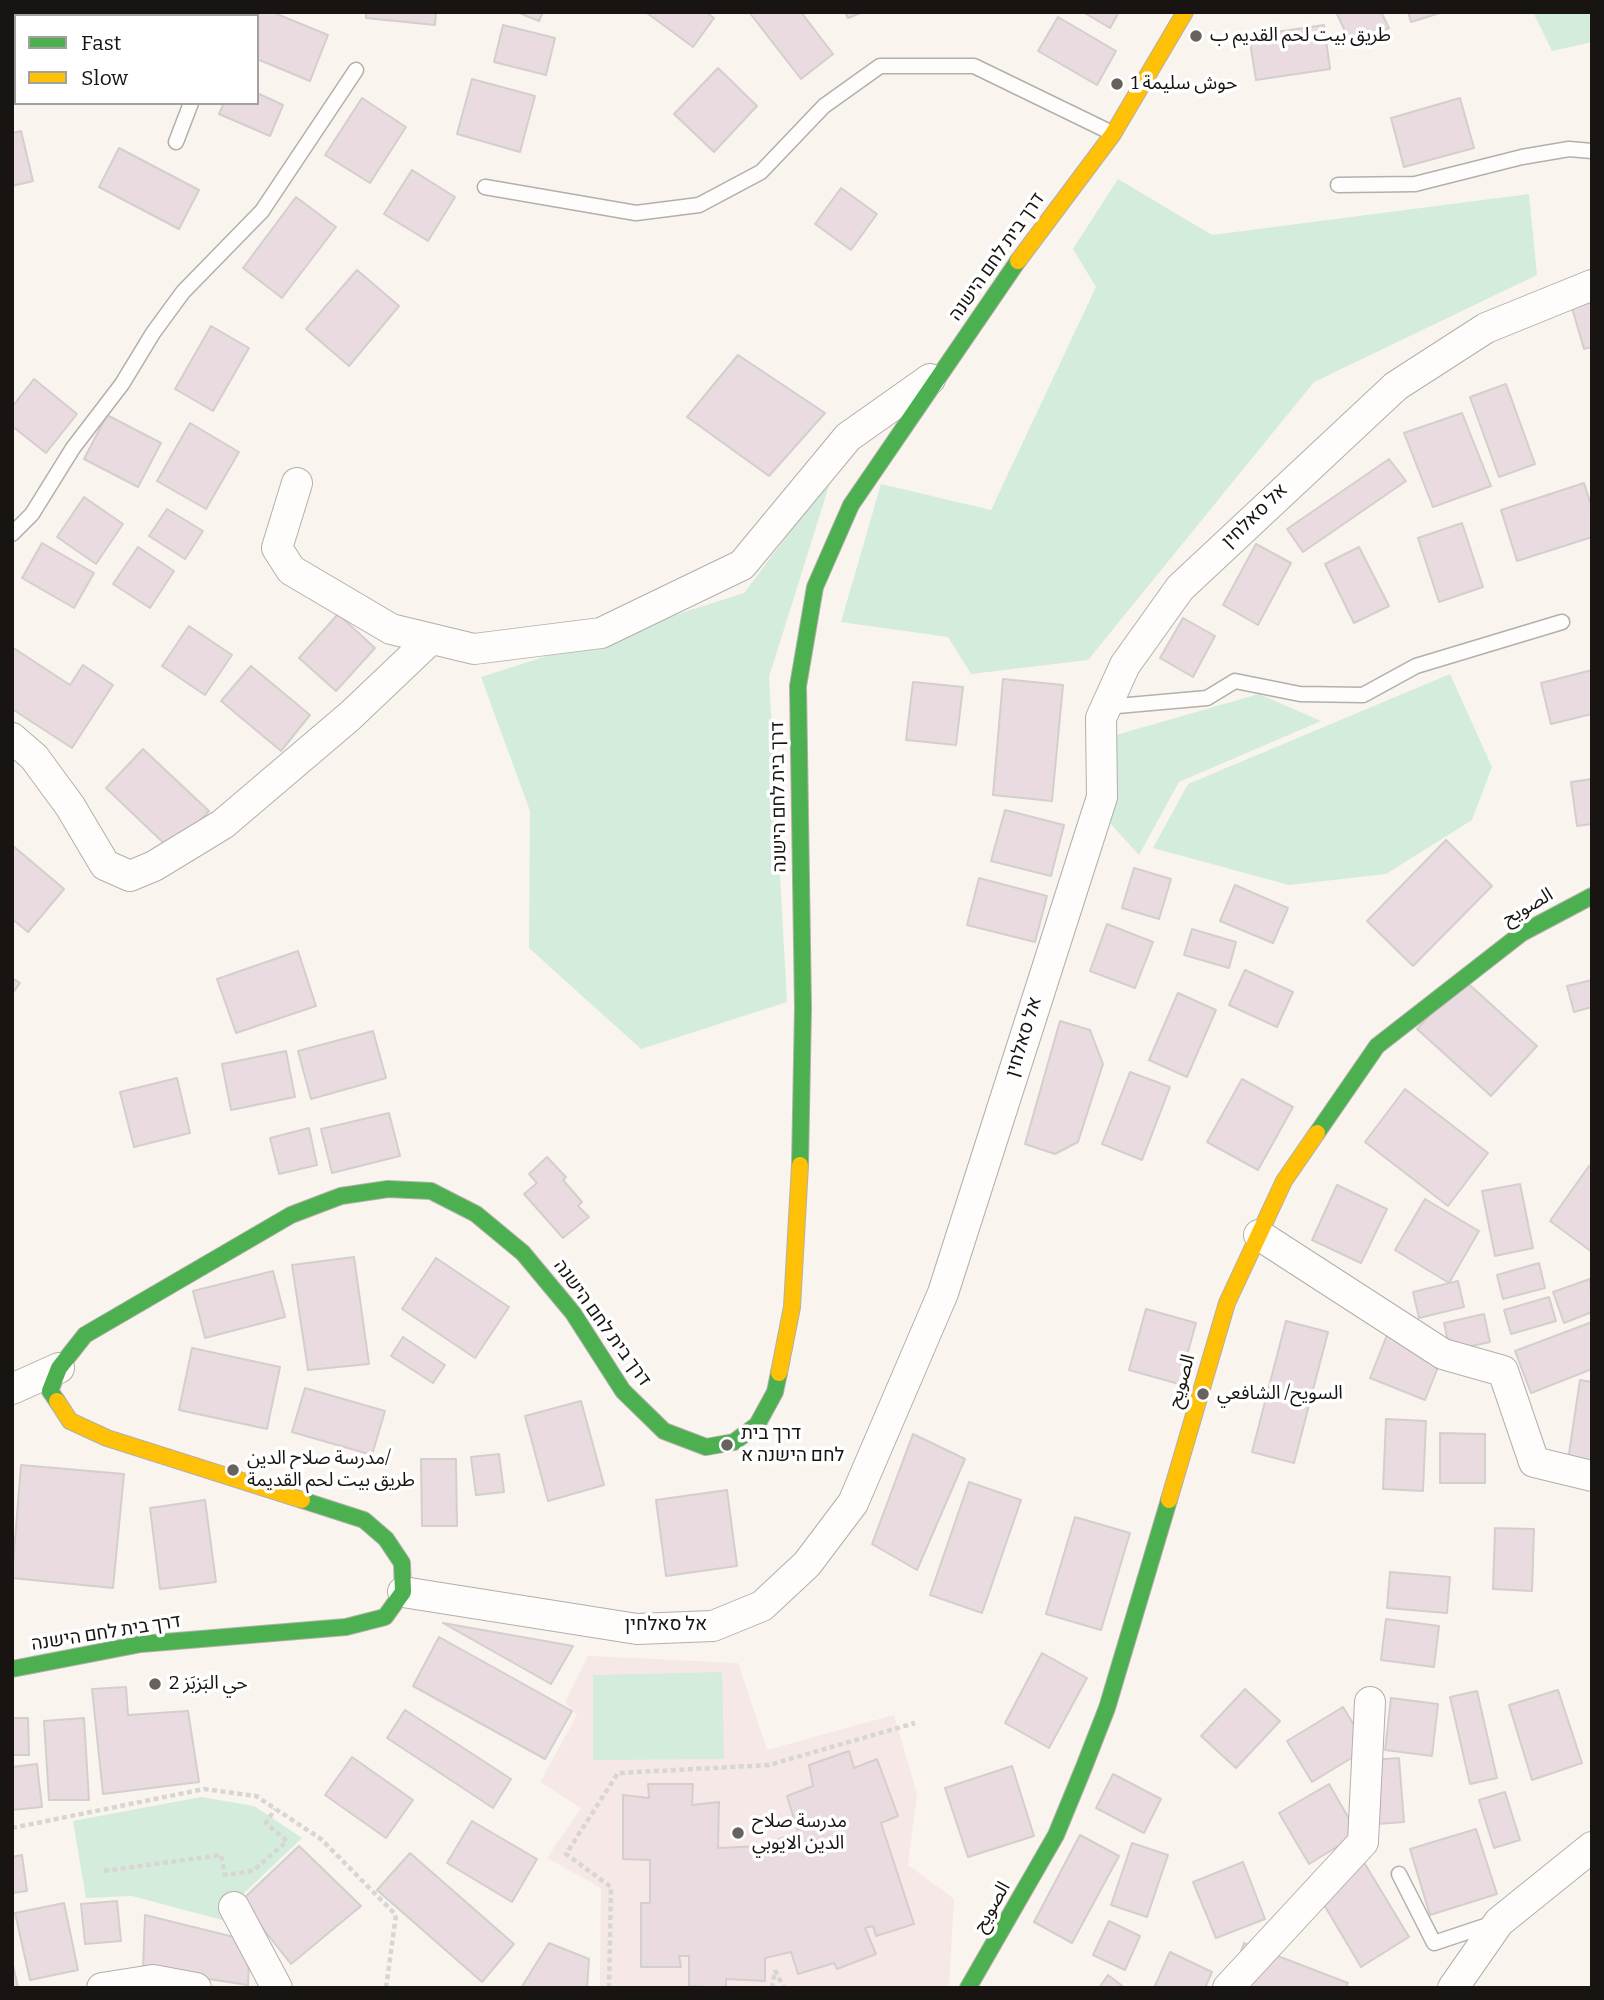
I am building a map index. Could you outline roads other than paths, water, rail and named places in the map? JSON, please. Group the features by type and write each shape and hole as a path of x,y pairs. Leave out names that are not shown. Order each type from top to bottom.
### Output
{"street":[{"name":"דרך בית לחם הישנה","path":"59,1368 85,1335 291,1215 341,1196 387,1189 431,1191 476,1214 523,1253 572,1313 623,1391 664,1431 706,1447 734,1442 757,1425 775,1392 792,1307 799,1222 803,1008 798,686 815,587 851,505 1022,254 1113,134 1185,12"},
{"name":"אל סאלחין","path":"404,1592 637,1629 713,1626 762,1606 807,1564 853,1503 943,1293 1101,797 1101,718 1125,664 1180,588 1396,386 1486,328 1592,285"},
{"path":"297,483 277,548 291,570 391,629 474,649 601,633 742,565 848,437 943,370"},
{"path":"12,738 34,757 70,806 105,865 130,876 155,866 223,824 350,716 431,639"},
{"name":"الصويح","path":"968,1988 1056,1835 1094,1744 1111,1695 1227,1303 1284,1181 1377,1046 1522,933 1592,896"},
{"path":"1259,1235 1443,1354 1503,1371 1534,1462 1592,1476"},
{"path":"12,1389 59,1368"},
{"path":"59,1368 50,1391 70,1421 107,1437 364,1520 386,1539 402,1563 404,1592"},
{"name":"דרך בית לחם הישנה","path":"12,1670 141,1644 346,1627 384,1617 404,1592"},
{"path":"1228,1988 1363,1842 1370,1702"},
{"path":"1453,1988 1499,1922 1592,1847"},
{"path":"234,1907 277,1988"},
{"path":"102,1988 153,1980 196,1988"}],"lane":[{"path":"485,187 636,213 699,205 761,172 824,106 880,66 974,66 1113,134"},
{"path":"12,534 33,514 73,448 122,384 153,333 184,292 262,211 356,70"},
{"path":"176,142 190,105"},
{"path":"1338,185 1415,184 1522,157 1569,149 1592,151"},
{"path":"1106,707 1208,698 1235,681 1300,694 1363,695 1416,666 1562,622"},
{"path":"1399,1874 1434,1943 1499,1922"}],"place":[{"name":"طريق بيت لحم القديم ب","path":"1196,36"},
{"name":"حوش سليمة 1","path":"1117,84"},
{"name":"السويح/ الشافعي","path":"1203,1394"},
{"name":"דרך בית לחם הישנה א","path":"727,1445"},
{"name":"مدرسة صلاح الدين/ طريق بيت لحم القديمة","path":"233,1470"},
{"name":"حي البَزبَز 2","path":"155,1684"},
{"name":"مدرسة صلاح الدين الايوبي","path":"738,1833"}]}
